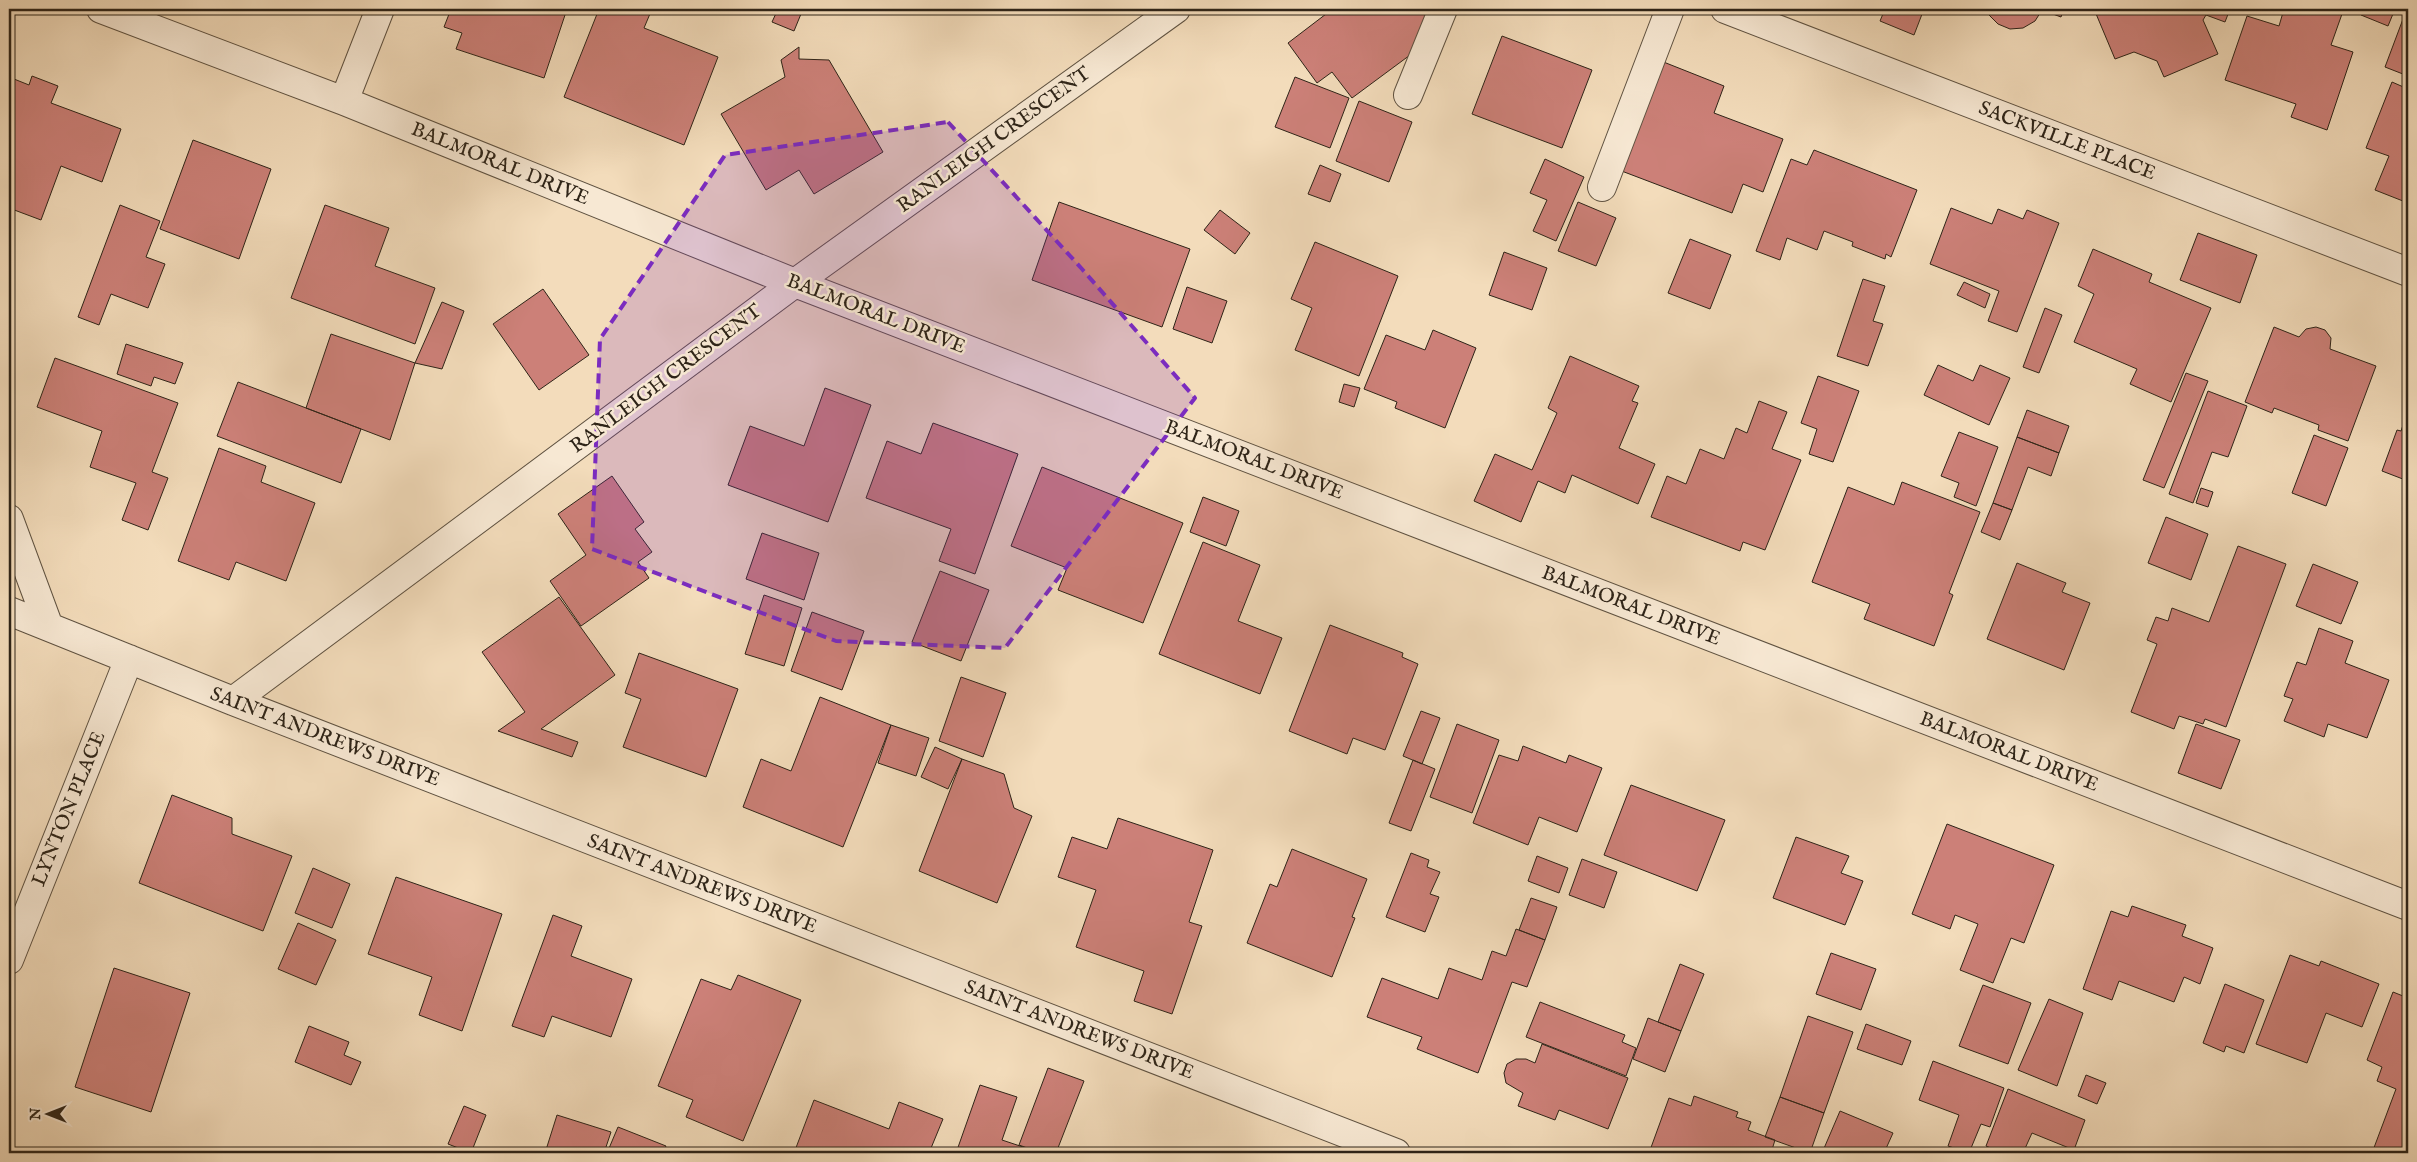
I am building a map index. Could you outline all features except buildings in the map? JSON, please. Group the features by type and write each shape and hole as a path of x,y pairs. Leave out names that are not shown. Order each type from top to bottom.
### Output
{"street":[{"name":"BALMORAL DRIVE","path":"101,9 344,101 795,283 2408,906"},
{"path":"344,101 380,9"},
{"name":"RANLEIGH CRESCENT","path":"233,701 795,283 1176,9"},
{"path":"1408,95 1444,9"},
{"path":"1602,187 1670,9"},
{"name":"SACKVILLE PLACE","path":"1725,9 2408,272"},
{"path":"9,519 49,627"},
{"name":"SAINT ANDREWS DRIVE","path":"9,611 233,701 1396,1153"},
{"name":"LYNTON PLACE","path":"9,960 129,659"}],"highlighted area":[{"path":"948,122 1082,269 1195,398 1005,648 836,641 592,549 600,339 725,155"}]}
